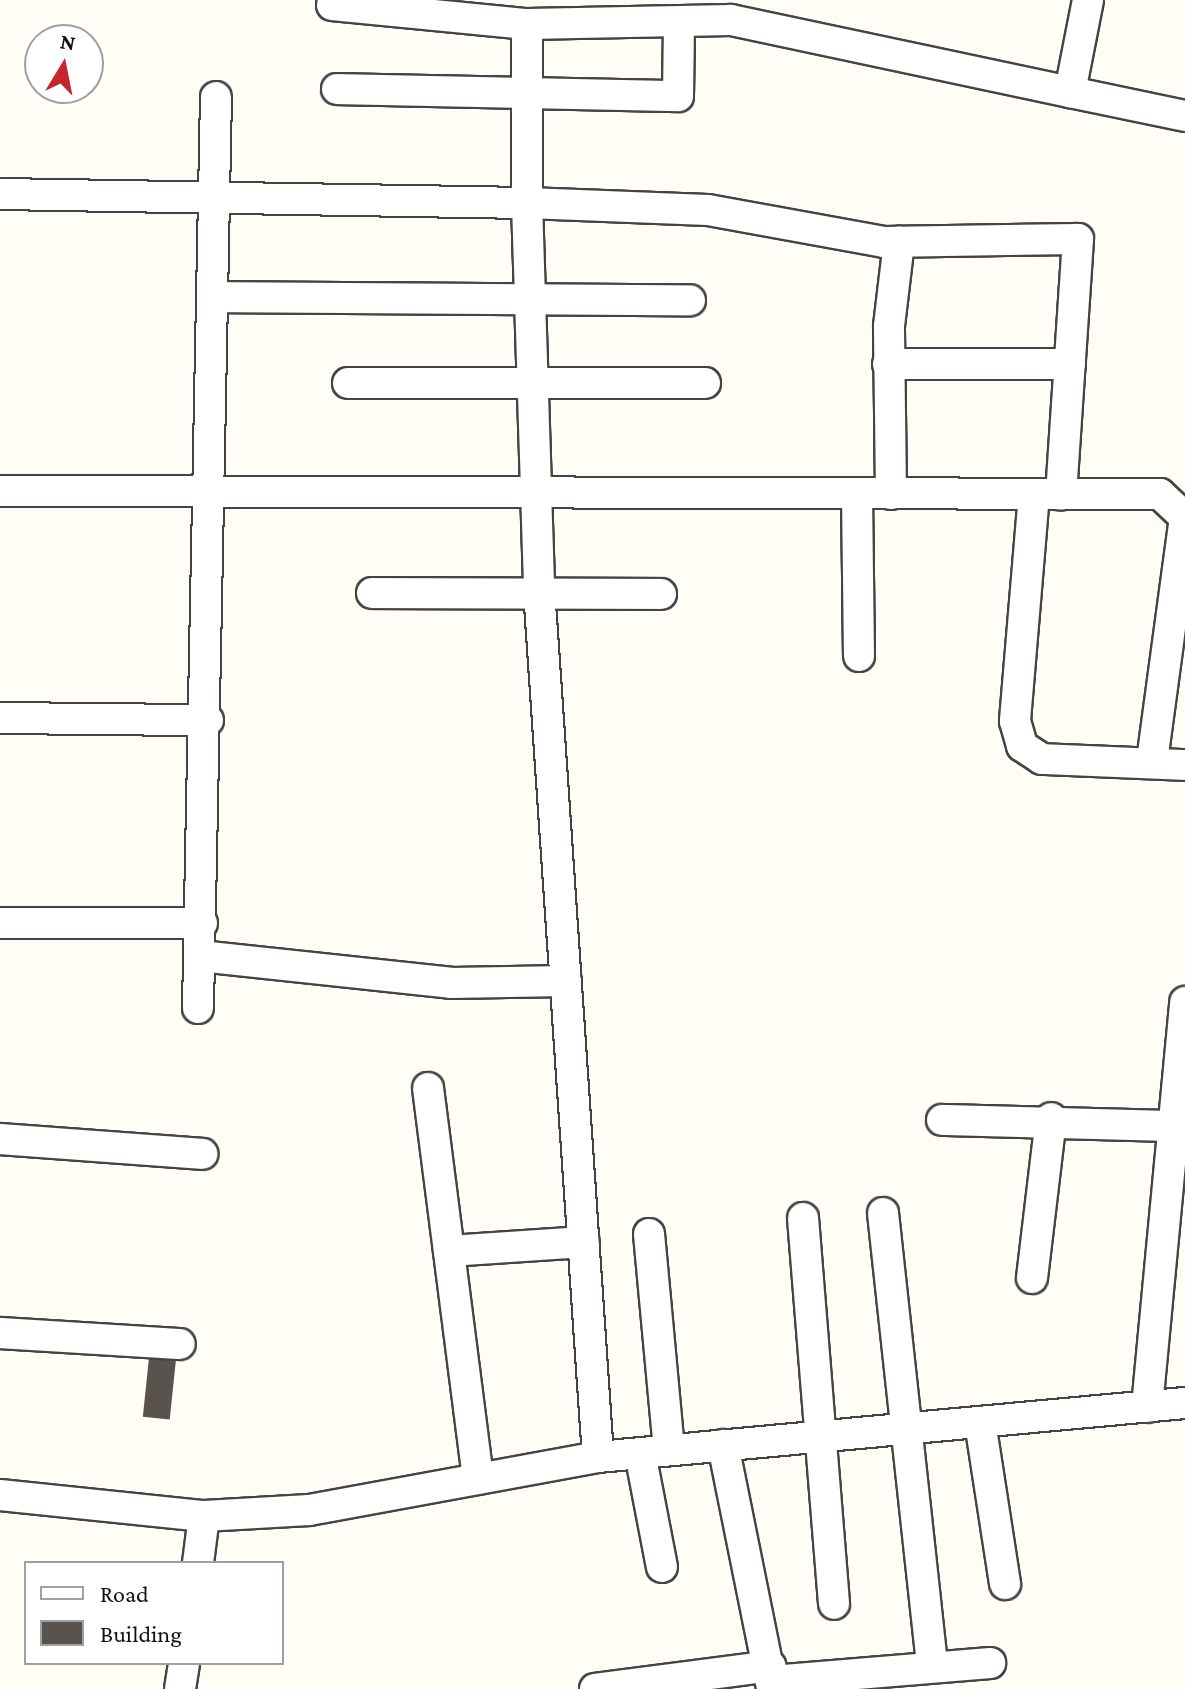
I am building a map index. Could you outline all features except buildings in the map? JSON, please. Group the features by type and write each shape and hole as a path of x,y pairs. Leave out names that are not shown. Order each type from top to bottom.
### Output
{"street":[{"path":"1070,92 1088,0"},
{"path":"332,5 527,24 679,24 731,20 1185,116"},
{"path":"527,24 527,203 539,589 598,1457"},
{"path":"337,89 678,96 679,24"},
{"path":"198,1008 213,490 216,97"},
{"path":"0,194 527,203 708,210 782,229 899,242 1078,239 1070,364 1015,721 1022,746 1042,759 1185,765"},
{"path":"891,494 888,364 899,242"},
{"path":"215,297 690,300"},
{"path":"888,364 1070,364"},
{"path":"348,383 705,383"},
{"path":"0,491 1160,494 1185,517 1152,762"},
{"path":"857,494 859,656"},
{"path":"372,593 539,589 661,594"},
{"path":"0,718 208,720"},
{"path":"0,923 202,923"},
{"path":"200,956 451,983 566,981"},
{"path":"1147,1407 1185,1002"},
{"path":"428,1088 478,1479"},
{"path":"942,1120 1051,1118 1173,1126"},
{"path":"1032,1278 1051,1118"},
{"path":"0,1139 202,1154"},
{"path":"883,1213 932,1666"},
{"path":"803,1218 834,1604"},
{"path":"649,1234 654,1452 662,1567"},
{"path":"449,1251 584,1242"},
{"path":"0,1333 180,1344"},
{"path":"0,1495 204,1516 309,1510 598,1457 1185,1403"},
{"path":"980,1422 1005,1584"},
{"path":"723,1445 772,1679"},
{"path":"198,1561 204,1516"},
{"path":"595,1689 990,1663"},
{"path":"180,1689 184,1665"}]}
